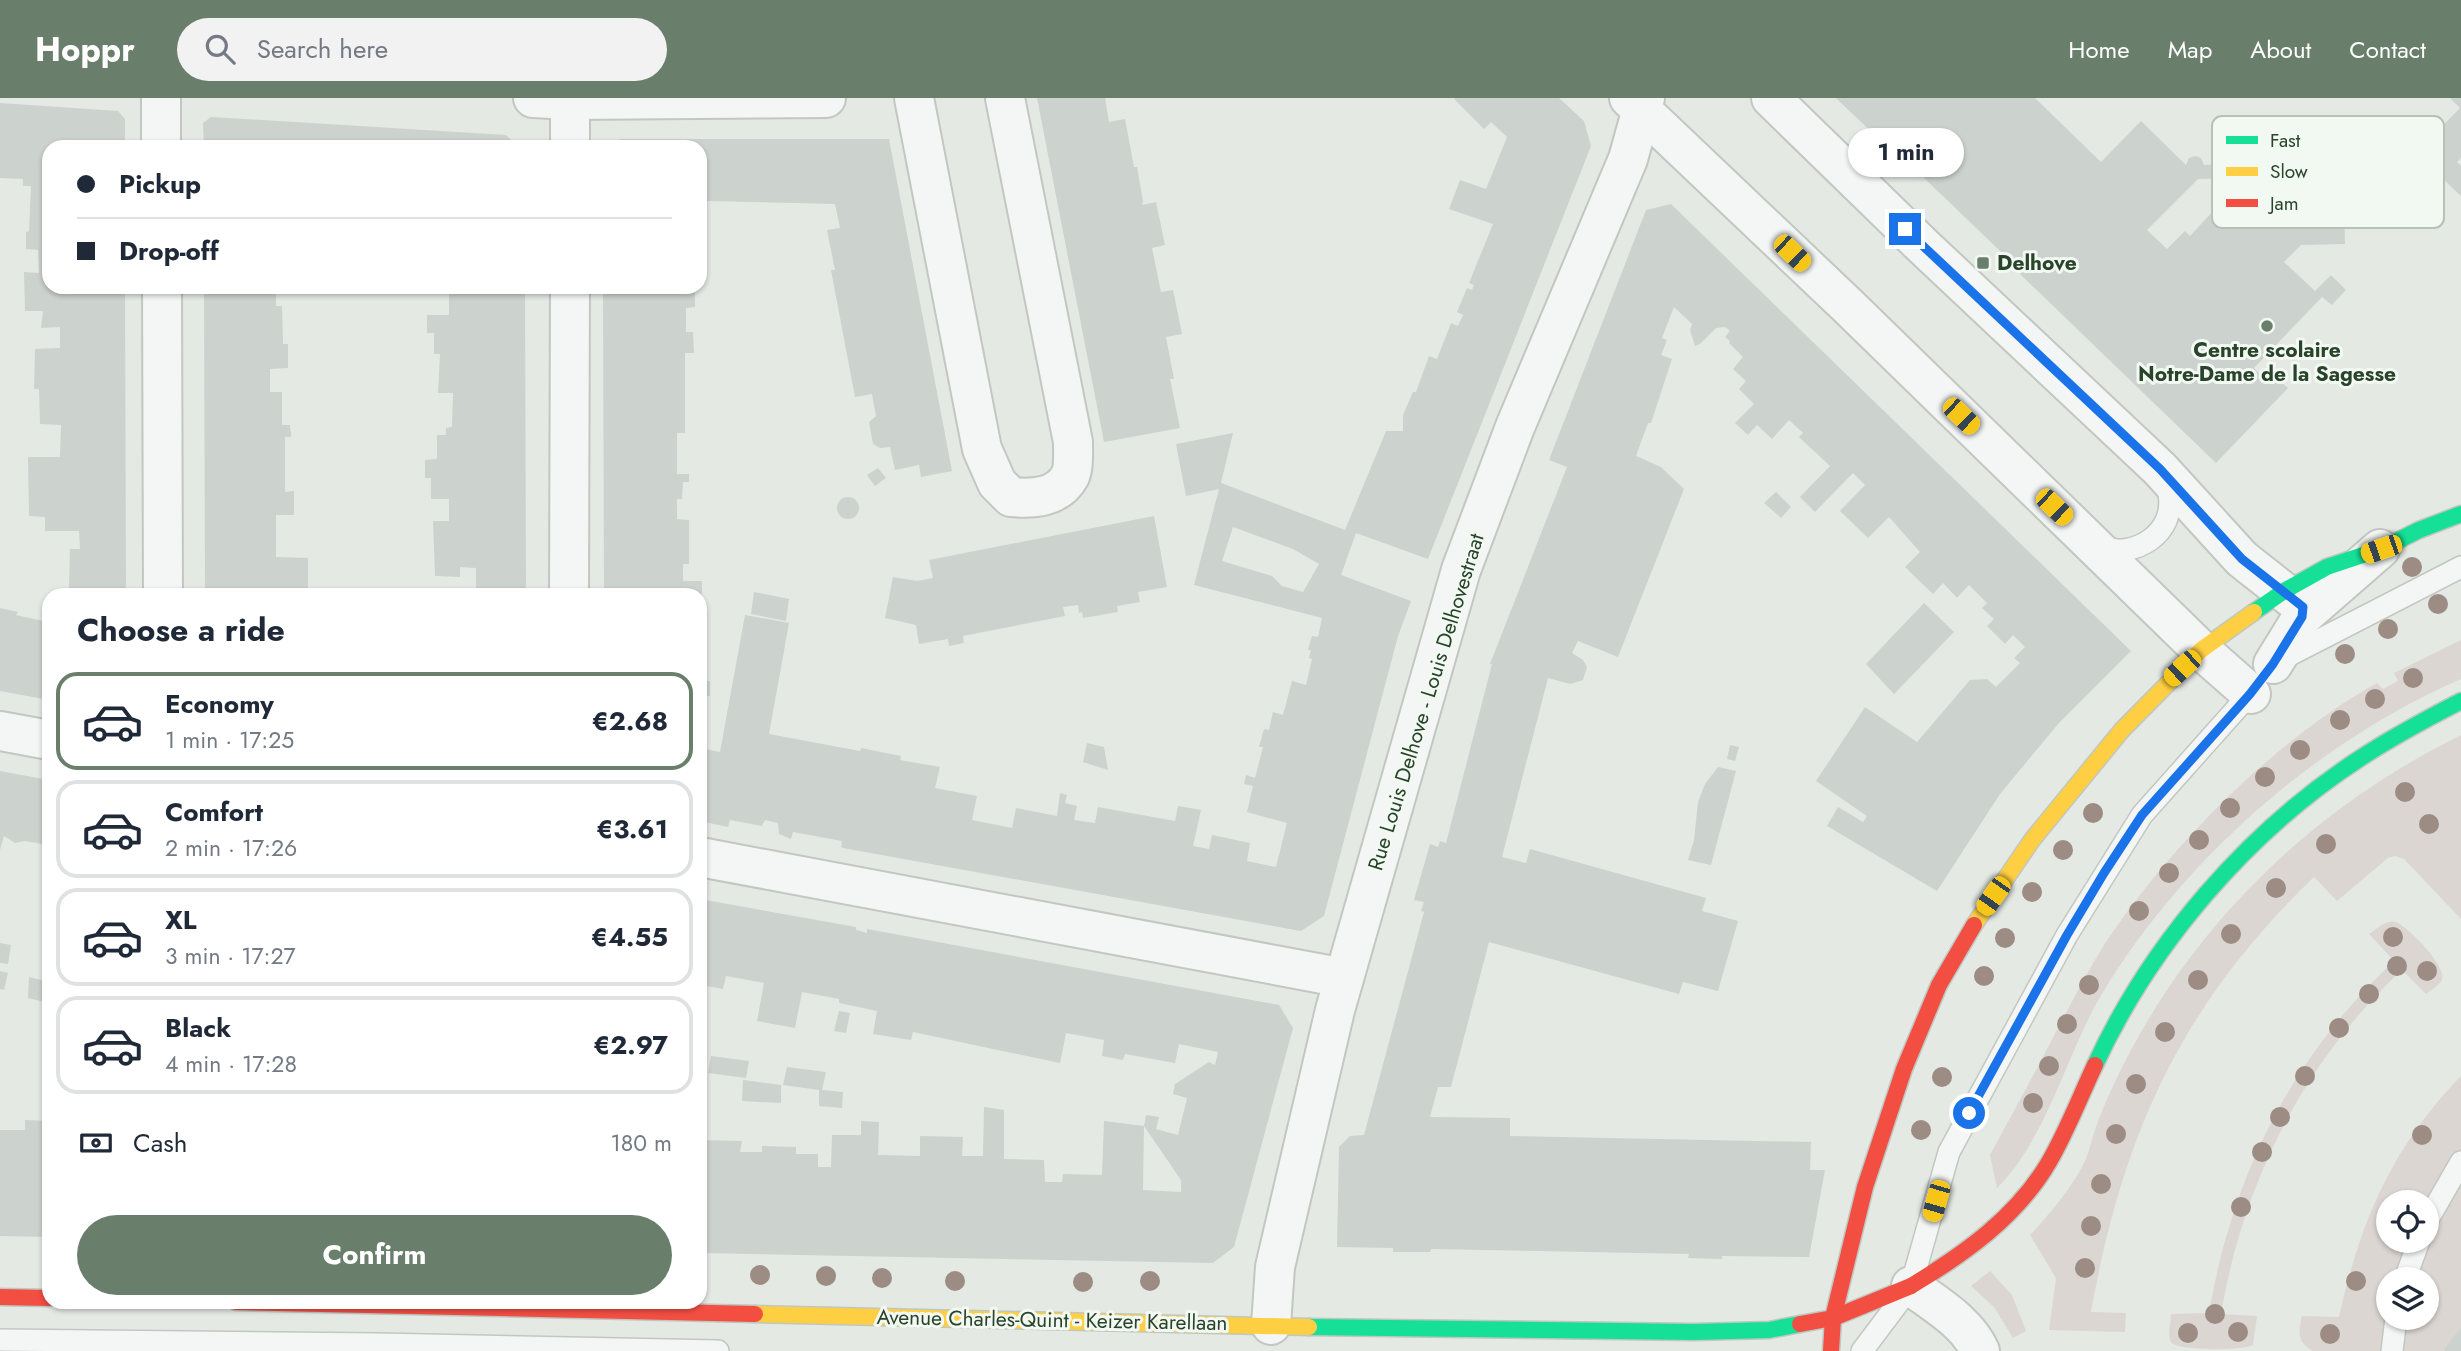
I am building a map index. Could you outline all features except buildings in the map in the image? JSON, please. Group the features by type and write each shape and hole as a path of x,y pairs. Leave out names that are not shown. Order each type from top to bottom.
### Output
{"main road":[{"path":"2381,549 2419,530 2461,514"},
{"path":"1831,1351 1833,1318 1865,1186 1881,1136 1904,1069 1939,985 1980,914 2032,840 2122,730 2202,650 2293,604"},
{"name":"Avenue Charles-Quint - Keizer Karellaan","path":"551,1309 1694,1332 1769,1330 1833,1318 1911,1286 1952,1263 1989,1234 2034,1186 2050,1161 2120,1015 2158,955 2202,899 2250,846 2303,799 2361,757 2422,720 2461,701"},
{"path":"0,1297 42,1298"}],"street":[{"path":"161,98 161,140"},
{"path":"568,140 558,99 826,98"},
{"path":"914,98 982,449 997,483 1011,497 1036,499 1058,489 1071,475 1073,442 1005,98"},
{"path":"1771,98 1924,247 2160,469 2242,559 2293,604"},
{"path":"1639,102 2092,544 2250,694"},
{"name":"Rue Louis Delhove - Louis Delhovestraat","path":"1271,1325 1275,1267 1335,1010 1461,570 1515,427 1628,159 1639,102"},
{"path":"162,294 163,588"},
{"path":"569,588 570,294"},
{"path":"2273,664 2293,604 2381,549"},
{"path":"0,731 42,739"},
{"path":"707,858 1344,978"},
{"path":"1911,1286 1967,1330 1980,1351"}],"lane":[{"path":"2092,544 2114,551 2138,548 2156,536 2168,514 2169,496 2160,469"},
{"path":"1862,1351 1911,1286 1949,1152 2067,935 2142,815 2250,694 2273,664 2461,567"},
{"path":"2439,1200 2461,1162"},
{"path":"2392,1351 2395,1330"},
{"path":"0,1340 718,1351"}],"shaded area":[{"path":"2461,640 2461,679 2407,705 2304,771 2212,853 2170,899 2133,947 2100,997 2042,1122 2014,1168 1997,1188 1990,1155 2098,955 2130,908 2160,871 2226,799 2300,734 2377,683 2383,689 2398,681 2394,673"},
{"path":"2461,735 2461,919 2404,859 2395,856 2388,858 2337,901 2314,877 2268,925 2228,973 2194,1023 2165,1075 2141,1129 2104,1247 2091,1312 2126,1313 2125,1332 2049,1330 2056,1278 2030,1235 2058,1203 2082,1167 2112,1088 2131,1050 2194,952 2231,908 2271,867 2315,829 2361,794"},
{"path":"2393,921 2406,929 2432,955 2442,973 2441,981 2426,994 2402,970 2335,1044 2307,1084 2283,1127 2245,1218 2231,1265 2221,1314 2257,1316 2253,1345 2210,1349 2176,1345 2171,1342 2169,1335 2171,1314 2209,1313 2234,1213 2251,1166 2272,1121 2325,1037 2357,998 2394,961 2369,934 2383,924"},
{"path":"2461,1076 2461,1351 2313,1351 2301,1340 2302,1316 2339,1317 2357,1249 2376,1202 2376,1253 2439,1253 2439,1190 2381,1190 2416,1130"},
{"path":"1990,1271 2012,1295 2026,1331 2013,1338 1994,1307 1971,1286"}],"traffic: fast":[{"path":"2254,612 2284,591 2327,567 2381,549 2419,530 2461,514"},
{"path":"2095,1065 2144,976 2206,894 2241,856 2318,788 2359,759 2409,728 2461,701"},
{"path":"1309,1327 1694,1332 1769,1330 1800,1324"}],"traffic: slow":[{"path":"1974,925 2032,840 2122,730 2201,650 2254,612"},
{"path":"755,1314 1309,1327"}],"traffic: jam":[{"path":"1831,1351 1833,1318 1865,1187 1904,1069 1939,985 1974,925"},
{"path":"1911,1286 1988,1233 2036,1182 2056,1150 2095,1065"},
{"path":"1800,1324 1833,1318 1911,1286"},
{"path":"0,1297 42,1298"},
{"path":"539,1309 755,1314"}],"place":[{"name":"Delhove","path":"1983,263"},
{"name":"Centre scolaire Notre-Dame de la Sagesse","path":"2267,326"}],"route":[{"path":"1905,229 2160,469 2242,559 2303,607 2302,617 2273,664 2250,694 2142,815 2067,935 1969,1113"}]}
